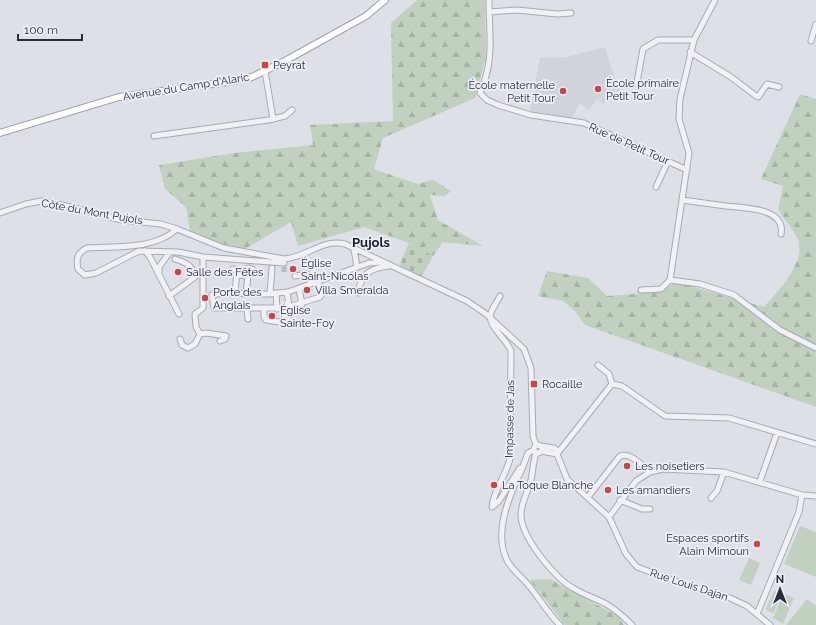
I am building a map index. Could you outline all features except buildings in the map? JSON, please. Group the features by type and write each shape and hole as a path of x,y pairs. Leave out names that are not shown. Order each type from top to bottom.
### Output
{"main road":[{"name":"Avenue du Camp d'Alaric","path":"0,133 51,116 119,97 227,82 252,77 366,16 384,2"}],"street":[{"path":"489,0 489,12 516,10 557,14 571,12"},
{"path":"641,290 661,289 670,280 689,153 679,119 680,99 694,40 715,0"},
{"name":"Rue de Petit Tour","path":"489,12 491,54 488,75 480,93 487,100 532,116 584,124 687,170"},
{"path":"811,41 816,24"},
{"path":"637,82 642,49 658,40 694,40"},
{"path":"690,52 731,76 758,97 767,84 779,87"},
{"path":"265,71 273,119"},
{"path":"154,136 273,119 285,116 292,110"},
{"path":"656,187 668,161"},
{"path":"682,200 758,208 770,214 778,221 781,234"},
{"name":"Côte du Mont Pujols","path":"0,213 26,204 41,201 122,220 161,224 177,229 206,242 284,264"},
{"path":"177,229 162,237 140,245 87,248 79,254 76,260 78,269 85,275 96,273 139,251 170,252 203,257 284,264"},
{"path":"267,294 272,267 284,264 293,258 334,243 345,244 467,301 491,318 524,349 529,360 533,436 537,449 531,480 523,500 521,513 523,526 535,548 554,574 562,582 582,594 610,606 632,625"},
{"path":"354,249 357,267"},
{"path":"145,251 179,314"},
{"path":"158,275 159,266 170,252"},
{"path":"200,334 196,326 195,314 203,308 203,257"},
{"path":"169,296 195,277 194,269 189,264 175,259"},
{"path":"318,281 322,293 320,297 302,304 277,309 214,308 212,295 287,292 298,289 318,281 369,263 381,262"},
{"path":"358,293 361,278 367,271 378,267 390,266"},
{"path":"246,293 248,268 252,269"},
{"path":"233,269 237,270 235,293"},
{"path":"297,276 307,274 311,284"},
{"path":"239,275 248,276"},
{"path":"670,280 700,284 734,295 780,330 816,348"},
{"path":"298,289 302,304"},
{"path":"265,308 264,317 266,320 288,320 286,308 287,292"},
{"path":"276,293 277,309"},
{"path":"491,318 490,314 500,296"},
{"path":"247,308 248,318"},
{"name":"Impasse de Jas","path":"491,318 490,321 505,339 511,351 510,459 507,472 492,500 492,507 499,501 520,468 522,468"},
{"path":"200,334 206,333 226,336 225,339 220,341"},
{"path":"180,339 182,345 188,348 195,344 200,334"},
{"path":"598,365 609,374 612,384"},
{"path":"522,468 528,453 537,449 558,453 612,384"},
{"path":"612,384 622,386 665,416 729,418 816,444"},
{"path":"760,481 777,432"},
{"name":"Rue Louis Dajan","path":"558,453 567,479 602,509 609,517 626,554 637,566 648,572 730,598 748,606 770,625"},
{"path":"588,497 620,456 624,455 632,457 650,472"},
{"name":"Impasse de Jas","path":"522,468 510,494 504,513 504,552 516,573 528,584 560,625"},
{"path":"609,517 620,500 636,481 650,472 663,469 724,472 760,481 802,495 816,496"},
{"path":"711,498 718,491 724,472"},
{"path":"757,614 799,512 802,495"},
{"path":"620,500 635,507 650,510"},
{"path":"602,509 616,506"}],"shaded area":[{"path":"605,47 613,74 621,92 603,104 597,98 589,110 580,103 572,118 530,111 540,58 567,57"}],"green space":[{"path":"417,0 485,0 486,57 475,98 383,138 374,169 417,184 433,180 451,191 445,196 430,195 438,220 483,246 443,242 433,256 409,243 364,227 298,246 291,222 245,249 223,244 190,231 186,207 165,189 159,165 235,153 313,145 310,125 393,121 391,23"},
{"path":"800,94 816,99 816,407 585,325 575,311 563,301 538,296 547,271 588,278 607,296 660,292 676,282 764,307 783,285 798,258 798,240 778,209 783,186 761,179"},
{"path":"409,243 433,256 422,276 399,265"},
{"path":"800,526 816,532 816,577 784,564"},
{"path":"749,558 760,563 751,585 739,580"},
{"path":"550,579 618,616 624,625 565,625 530,580"},
{"path":"774,590 782,593 773,614 766,609"},
{"path":"783,594 794,598 783,624 773,618"},
{"path":"807,599 816,606 816,625 786,625"}],"tunnel":[{"path":"284,267 284,272"}],"place":[{"name":"Peyrat","path":"265,65"},
{"name":"École primaire Petit Tour","path":"598,89"},
{"name":"École maternelle Petit Tour","path":"563,91"},
{"name":"Église Saint-Nicolas","path":"293,269"},
{"name":"Salle des Fêtes","path":"178,272"},
{"name":"Villa Smeralda","path":"307,290"},
{"name":"Porte des Anglais","path":"205,298"},
{"name":"Église Sainte-Foy","path":"272,316"},
{"name":"Rocaille","path":"534,384"},
{"name":"Les noisetiers","path":"627,466"},
{"name":"La Toque Blanche","path":"494,485"},
{"name":"Les amandiers","path":"608,490"},
{"name":"Espaces sportifs Alain Mimoun","path":"757,544"}],"district":[{"name":"Pujols","path":"371,242"}]}
